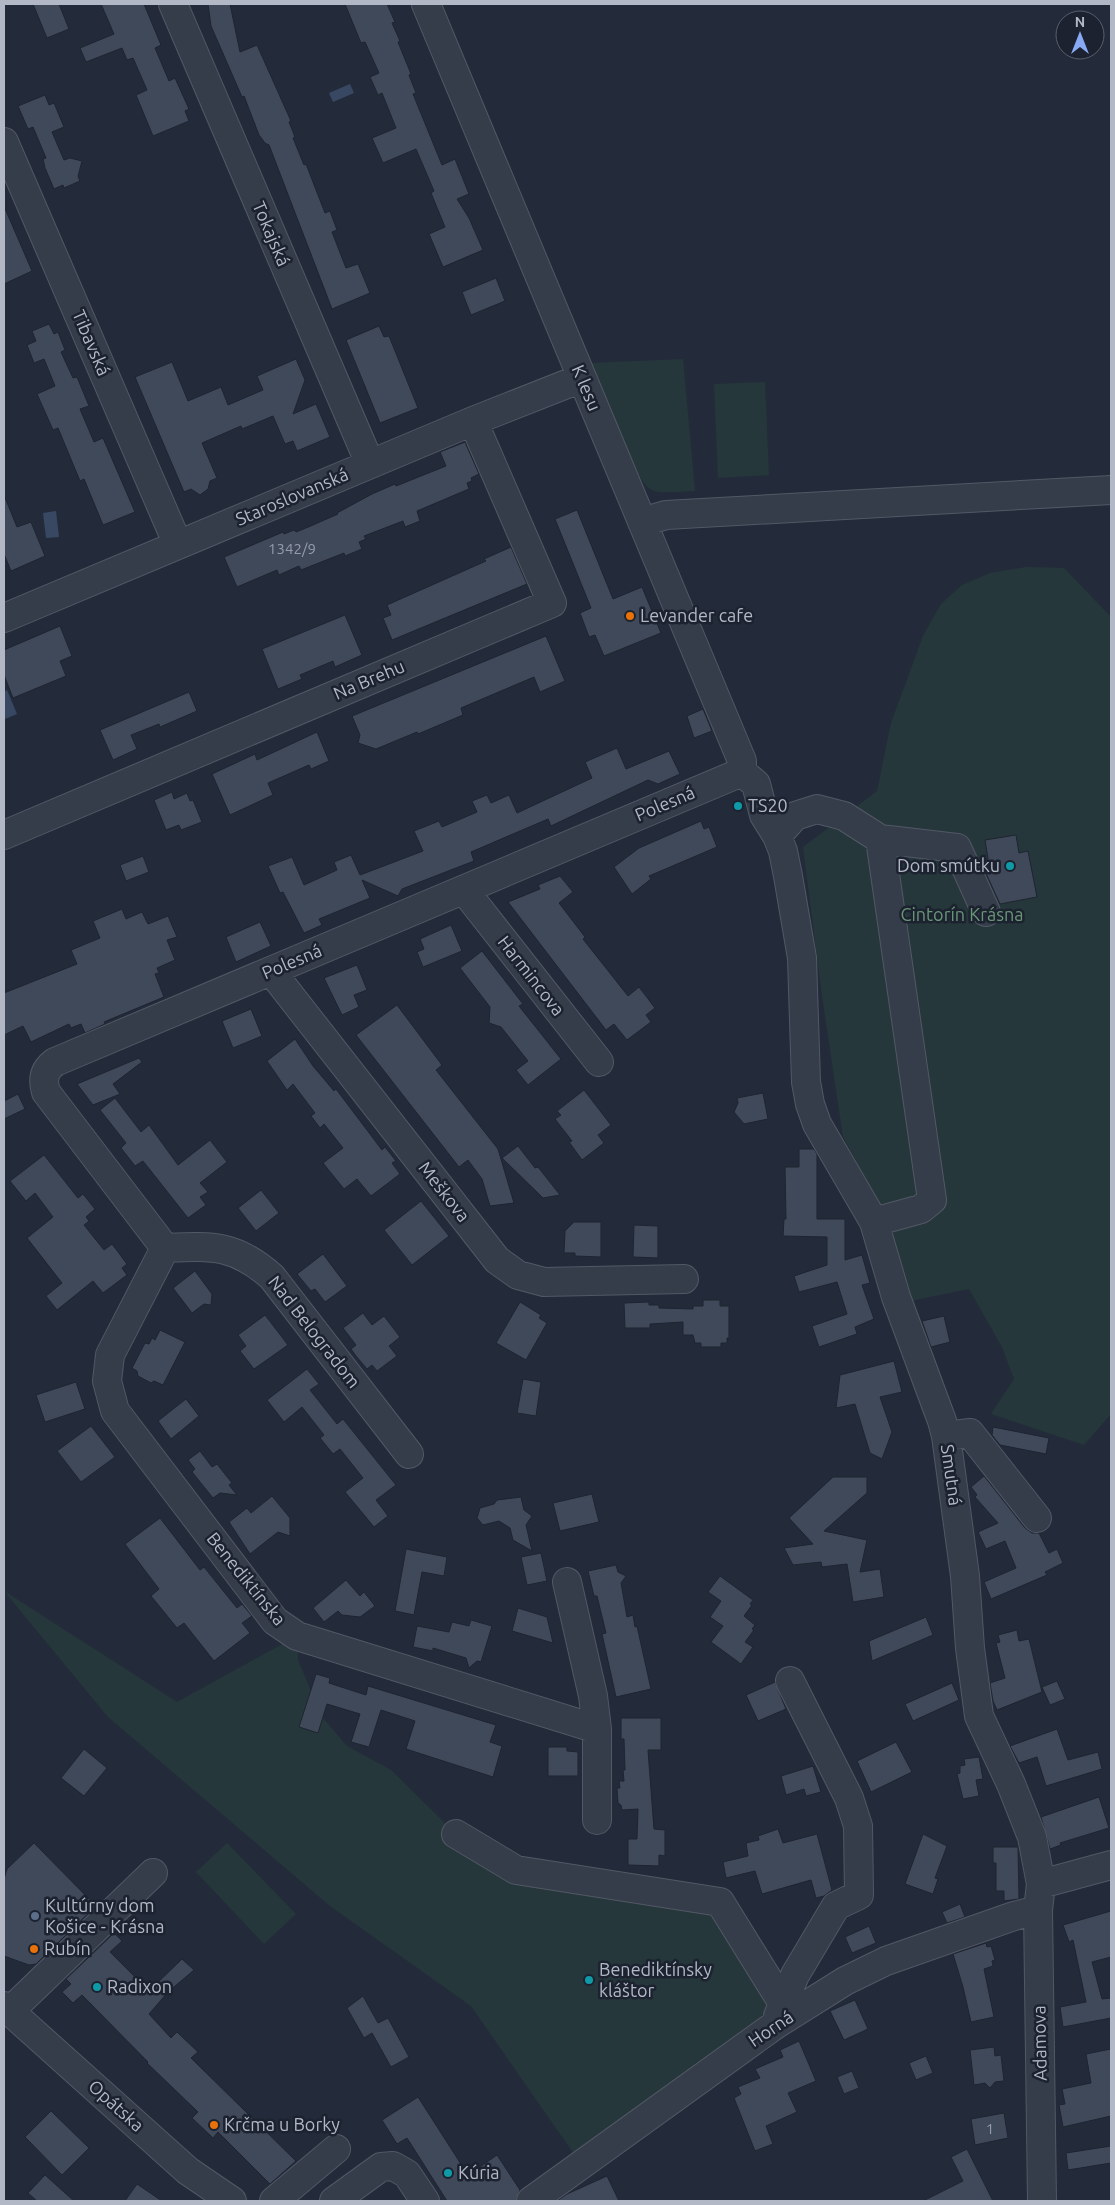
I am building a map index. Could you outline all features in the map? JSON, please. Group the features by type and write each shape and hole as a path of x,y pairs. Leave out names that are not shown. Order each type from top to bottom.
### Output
{"street":[{"name":"Tokajská","path":"173,4 370,464"},
{"name":"K lesu","path":"426,4 742,760 742,772"},
{"name":"Tibavská","path":"4,142 178,545"},
{"name":"Staroslovanská","path":"4,618 370,464 582,378"},
{"name":"Na Brehu","path":"4,835 552,603 474,421"},
{"path":"642,522 666,515 1111,490"},
{"name":"Smutná","path":"742,772 756,784 764,815 777,836 788,876 802,958 806,1082 816,1124 874,1222 896,1297 946,1436 965,1576 970,1648 979,1716 1011,1784 1032,1837 1040,1897"},
{"name":"Polesná","path":"165,1248 46,1092 43,1083 48,1067 55,1062 742,772"},
{"path":"777,836 794,816 817,809 844,816 880,839 957,848 986,912"},
{"path":"874,1222 921,1209 932,1200 880,839"},
{"name":"Harmincova","path":"464,890 599,1062"},
{"name":"Meškova","path":"271,971 497,1260 507,1269 524,1277 544,1282 684,1279"},
{"name":"Nad Belogradom","path":"165,1248 203,1246 225,1249 244,1255 258,1265 272,1277 408,1454"},
{"name":"Benediktínska","path":"165,1248 110,1354 107,1381 110,1396 115,1412 275,1621 297,1636 597,1729"},
{"path":"946,1436 970,1434 1038,1518"},
{"path":"567,1582 593,1696 597,1729 597,1820"},
{"path":"779,2014 795,1976 836,1906 859,1895 858,1826 849,1798 790,1680"},
{"path":"456,1834 516,1870 720,1902 779,2014"},
{"name":"Horná","path":"531,2201 779,2014 886,1961 1014,1916 1040,1897 1111,1865"},
{"path":"7,2008 153,1873"},
{"name":"Adamova","path":"1040,1897 1042,2201"},
{"name":"Opátska","path":"7,2008 188,2171 232,2201"},
{"path":"274,2201 336,2149"},
{"path":"334,2201 381,2166 393,2166 407,2174 424,2201"}],"green space":[{"path":"683,359 695,491 660,492 649,488 636,469 623,438 621,439 590,363"},
{"path":"765,382 769,475 718,478 714,384"},
{"name":"Cintorín Krásna","path":"1026,567 1064,568 1111,617 1111,1414 1084,1445 991,1414 1014,1379 1002,1347 969,1289 910,1301 887,1218 843,1137 822,996 803,847 877,791 891,723 923,636 941,604 962,585 990,573"},
{"path":"4,1591 177,1702 297,1636 298,1660 322,1717 347,1746 391,1770 456,1834 516,1870 720,1902 775,2025 581,2164 471,2006 330,1906 108,1717"},
{"path":"227,1843 296,1914 264,1944 196,1872"}],"water":[{"path":"350,84 354,93 333,102 329,93"},
{"path":"56,511 59,537 46,538 43,513"},
{"path":"7,690 17,714 5,719 4,692"}],"building":[{"path":"33,4 59,4 69,29 47,38"},
{"path":"101,4 144,4 161,45 155,48 169,81 175,78 189,109 185,111 189,121 153,136 136,95 147,90 133,58 127,60 122,48 86,62 80,48 114,34"},
{"path":"208,4 230,4 240,52 257,45 291,121 289,122 295,137 293,138 304,165 306,164 325,213 330,211 337,230 332,232 346,268 358,264 370,293 332,309 269,145 259,135 244,96 242,97 211,26"},
{"path":"345,4 387,4 395,22 392,23 400,41 398,42 411,74 409,75 416,93 413,94 442,165 455,159 469,194 457,199 469,218 483,250 443,267 429,234 445,227 431,193 434,191 416,149 383,163 372,138 396,128 382,93 378,95 370,77 379,73 365,42 361,43"},
{"path":"45,95 49,105 54,103 64,127 52,132 64,160 70,158 82,161 78,176 80,181 64,188 63,185 54,189 45,168 43,159 46,158 33,127 28,129 18,106"},
{"path":"4,206 32,271 4,284"},
{"path":"496,278 505,301 471,315 462,292"},
{"path":"49,324 54,334 58,332 65,350 61,352 73,378 77,377 89,406 80,409 94,442 103,438 135,512 103,525 84,479 80,481 58,428 53,430 37,394 55,386 44,359 34,363 27,345 36,341 32,331"},
{"path":"379,326 384,337 389,336 418,408 380,423 346,340"},
{"path":"296,359 305,380 293,414 316,404 330,437 297,451 293,441 285,444 273,416 242,429 241,426 202,443 217,478 210,481 208,489 200,495 191,489 184,492 135,377 172,362 188,401 221,387 228,405 263,390 257,376"},
{"path":"465,442 479,474 471,478 472,481 467,483 469,489 417,511 420,521 405,527 403,521 364,536 366,539 359,542 362,549 345,556 344,553 301,570 299,566 279,575 277,570 237,587 224,557 283,532 284,534 294,530 296,532 306,528 338,514 372,494 446,466 440,452"},
{"path":"4,495 17,527 31,522 45,556 11,571 4,554"},
{"path":"577,510 613,599 642,587 661,633 604,656 595,635 589,637 580,613 591,608 555,519"},
{"path":"511,547 527,584 392,640 383,618 391,615 387,605 486,561 484,559"},
{"path":"345,615 362,655 335,667 333,661 300,675 302,679 278,689 262,649"},
{"path":"60,626 72,656 60,661 66,676 13,698 4,675 4,650"},
{"path":"546,636 565,681 540,692 534,677 461,708 463,715 418,734 417,732 376,749 358,743 360,735 352,716"},
{"path":"189,692 197,711 160,727 159,724 131,735 137,749 113,760 100,730"},
{"path":"703,709 712,731 694,738 687,716"},
{"path":"317,732 329,761 311,769 309,765 268,783 273,795 230,815 212,774 255,754 257,760"},
{"path":"617,748 626,769 669,751 680,774 658,784 648,780 551,826 548,819 471,852 474,861 402,889 398,896 362,880 370,898 319,919 322,925 304,933 283,892 280,893 268,866 292,857 304,885 337,870 334,862 351,855 360,875 423,851 414,831 439,821 442,827 477,812 472,801 487,795 491,803 509,795 517,813 592,778 585,762"},
{"path":"172,792 174,799 187,793 190,801 193,800 202,822 181,830 179,825 166,830 154,800"},
{"path":"701,821 704,829 709,827 717,847 649,876 651,879 632,894 614,867 639,848"},
{"name":"Dom smútku","path":"1016,835 1019,853 1028,851 1037,897 1000,904 982,862 988,859 985,840"},
{"path":"143,856 149,872 126,881 120,865"},
{"path":"560,876 573,892 559,903 585,937 583,939 628,996 639,987 655,1008 646,1015 651,1022 627,1040 614,1024 606,1030 508,902 540,889 538,885"},
{"path":"122,909 126,919 142,912 148,924 168,916 177,937 167,940 175,960 157,968 159,973 155,974 164,997 104,1022 105,1024 85,1033 81,1024 71,1028 69,1024 31,1042 23,1026 4,1035 4,993 77,964 71,950 100,938 93,921"},
{"path":"260,922 271,946 236,962 226,937"},
{"path":"451,925 462,951 423,967 417,952 424,949 420,939"},
{"path":"482,951 523,1004 519,1006 561,1059 528,1085 516,1070 528,1061 501,1027 489,1023 490,1007 460,968"},
{"path":"357,965 367,990 354,995 359,1007 342,1015 324,978"},
{"path":"397,1005 442,1065 436,1070 498,1149 514,1203 490,1206 482,1179 468,1160 459,1167 356,1035"},
{"path":"251,1009 262,1036 233,1048 222,1021"},
{"path":"295,1039 313,1066 334,1091 336,1089 382,1150 385,1147 396,1161 392,1163 400,1174 371,1196 357,1179 344,1189 323,1163 343,1148 324,1124 320,1128 311,1116 315,1113 293,1084 287,1090 267,1061"},
{"path":"139,1058 142,1062 113,1084 120,1094 93,1105 77,1084"},
{"path":"584,1090 611,1125 598,1135 604,1143 582,1160 569,1142 572,1141 555,1119 561,1115 557,1111"},
{"path":"763,1093 768,1119 744,1124 734,1112 738,1103 737,1098"},
{"path":"18,1094 25,1109 4,1119 4,1101"},
{"path":"115,1098 141,1132 149,1125 178,1165 210,1140 227,1162 200,1183 208,1192 200,1197 206,1205 188,1218 143,1161 135,1166 121,1148 126,1143 100,1110"},
{"path":"518,1146 535,1168 538,1167 560,1195 543,1198 502,1158"},
{"path":"799,1149 814,1149 817,1154 817,1219 845,1219 845,1260 862,1255 870,1283 862,1285 874,1319 855,1327 857,1334 819,1347 812,1326 847,1314 837,1282 799,1292 794,1276 827,1265 827,1237 783,1236 784,1219 786,1219 785,1167 799,1167"},
{"path":"44,1155 78,1198 83,1194 95,1209 86,1217 89,1221 84,1225 104,1250 112,1244 127,1264 122,1268 127,1275 103,1293 93,1281 57,1310 46,1296 62,1283 27,1238 53,1217 35,1193 26,1201 10,1181"},
{"path":"261,1190 279,1213 256,1231 238,1208"},
{"path":"421,1201 449,1236 412,1265 384,1230"},
{"path":"574,1222 601,1222 601,1257 575,1256 575,1253 564,1253 565,1231"},
{"path":"634,1225 658,1226 658,1258 633,1257"},
{"path":"323,1254 347,1286 325,1302 315,1289 311,1291 297,1274"},
{"path":"195,1271 212,1294 211,1305 204,1304 192,1313 173,1288"},
{"path":"703,1300 720,1300 720,1306 729,1306 729,1338 727,1338 727,1343 721,1343 721,1347 701,1347 701,1343 695,1343 693,1335 683,1335 683,1322 650,1324 650,1328 625,1328 624,1303 649,1302 649,1305 659,1305 659,1308 693,1309 693,1306 703,1306"},
{"path":"520,1302 541,1315 539,1318 547,1323 526,1360 496,1343"},
{"path":"363,1313 372,1325 384,1316 400,1337 389,1346 397,1356 377,1371 372,1365 367,1369 356,1356 351,1349 356,1345 343,1328"},
{"path":"265,1315 288,1345 254,1369 240,1351 246,1346 238,1335"},
{"path":"944,1316 950,1342 931,1347 922,1321"},
{"path":"160,1330 185,1342 163,1385 154,1381 151,1383 138,1376 137,1371 132,1368 145,1343 149,1344 152,1338 155,1340"},
{"path":"894,1361 902,1392 880,1397 892,1432 882,1459 870,1453 855,1404 836,1408 840,1375"},
{"path":"307,1369 319,1384 310,1390 337,1424 343,1419 396,1485 376,1500 388,1516 374,1527 345,1492 363,1478 340,1449 333,1454 320,1438 324,1435 302,1407 284,1422 267,1400"},
{"path":"523,1379 541,1382 536,1416 517,1413"},
{"path":"76,1382 85,1409 45,1422 36,1395"},
{"path":"186,1399 199,1416 171,1439 158,1421"},
{"path":"91,1426 115,1457 81,1482 57,1451"},
{"path":"993,1427 1049,1438 1046,1454 1000,1445 992,1435"},
{"path":"200,1451 212,1467 217,1464 232,1483 229,1485 237,1495 220,1493 213,1498 192,1472 195,1469 188,1460"},
{"path":"984,1476 1025,1528 1032,1533 1039,1533 1049,1553 1057,1549 1063,1563 1045,1572 1047,1575 991,1599 984,1582 1016,1568 1005,1541 986,1549 978,1532 998,1523 975,1497 977,1495 971,1487"},
{"path":"833,1477 867,1477 867,1493 824,1531 867,1540 860,1572 880,1569 884,1597 853,1602 847,1564 822,1567 821,1562 793,1565 784,1548 813,1544 789,1518"},
{"path":"592,1494 599,1522 560,1531 553,1503"},
{"path":"272,1496 290,1518 290,1536 278,1532 250,1554 229,1522 247,1508 251,1513"},
{"path":"521,1497 524,1510 532,1516 526,1525 532,1551 513,1540 510,1528 499,1521 483,1525 477,1518 480,1508 494,1504 497,1500"},
{"path":"160,1518 200,1570 204,1567 237,1608 242,1604 252,1616 242,1623 250,1633 214,1661 184,1623 177,1628 151,1596 159,1589 125,1544"},
{"path":"406,1549 447,1557 444,1576 422,1572 414,1615 395,1611"},
{"path":"541,1553 547,1581 527,1585 521,1557"},
{"path":"616,1565 618,1572 626,1576 621,1583 627,1617 633,1615 635,1627 637,1626 651,1689 616,1697 602,1634 606,1633 597,1596 594,1596 588,1571"},
{"path":"720,1576 753,1600 750,1604 752,1605 744,1616 755,1625 752,1629 754,1630 745,1642 753,1647 741,1664 711,1642 723,1626 710,1617 721,1601 708,1592"},
{"path":"346,1580 360,1596 364,1592 375,1606 360,1617 342,1615 338,1611 324,1622 313,1608"},
{"path":"518,1608 547,1617 553,1643 512,1631"},
{"path":"926,1617 933,1635 872,1661 869,1641"},
{"path":"471,1620 492,1626 481,1662 477,1661 469,1668 466,1658 433,1648 433,1651 413,1647 417,1626 449,1632 452,1622 469,1626"},
{"path":"1017,1630 1019,1641 1029,1639 1042,1692 997,1710 993,1701 990,1683 1005,1678 996,1643 1000,1642 998,1635"},
{"path":"316,1674 330,1678 329,1683 366,1695 368,1686 496,1725 490,1742 502,1746 493,1777 406,1749 415,1721 381,1710 369,1747 351,1742 360,1714 327,1704 318,1733 299,1727"},
{"path":"1057,1681 1065,1699 1050,1705 1042,1687"},
{"path":"775,1682 786,1709 758,1721 746,1695"},
{"path":"952,1683 959,1700 913,1721 905,1704"},
{"path":"621,1718 661,1718 661,1750 648,1750 654,1829 665,1830 665,1856 659,1855 659,1866 628,1865 628,1839 637,1839 638,1809 622,1810 621,1805 618,1803 617,1788 620,1788 619,1781 624,1781 623,1770 625,1770 624,1739 621,1739"},
{"path":"1057,1729 1068,1760 1098,1752 1102,1769 1046,1786 1037,1757 1019,1763 1010,1746"},
{"path":"896,1742 912,1772 871,1792 857,1761"},
{"path":"548,1747 567,1747 567,1751 578,1752 578,1776 548,1776"},
{"path":"84,1749 107,1768 84,1796 61,1778"},
{"path":"979,1757 983,1779 976,1780 979,1796 963,1799 957,1774 960,1773 960,1766 965,1765 964,1759"},
{"path":"813,1766 821,1792 806,1796 804,1789 786,1795 781,1776"},
{"path":"1099,1797 1109,1828 1060,1843 1061,1845 1050,1849 1041,1817"},
{"path":"778,1829 783,1843 817,1834 832,1890 824,1896 816,1898 811,1880 762,1894 755,1871 726,1878 723,1862 748,1856 746,1843 759,1840 758,1836"},
{"path":"923,1834 947,1846 935,1878 938,1879 933,1894 905,1884"},
{"path":"34,1843 96,1906 36,1964 29,1965 4,1956 4,1879 7,1869"},
{"path":"993,1847 1018,1847 1019,1899 1004,1901 1004,1891 996,1891 996,1863 993,1863"},
{"path":"960,1904 965,1917 947,1923 942,1912"},
{"path":"1111,1911 1111,1957 1092,1962 1102,1999 1111,1998 1111,2018 1063,2027 1060,2007 1086,2002 1073,1940 1069,1942 1063,1925"},
{"path":"869,1926 876,1943 852,1953 845,1937"},
{"path":"114,1933 122,1941 110,1952 149,1991 182,1959 194,1970 168,1992 149,2014 171,2038 177,2032 198,2052 191,2058 296,2161 270,2184 218,2132 213,2138 192,2118 198,2112 147,2063 82,1995 73,2003 62,1992 71,1984 66,1979"},
{"path":"986,1943 987,1947 991,1946 995,1960 992,1961 993,1966 984,1969 994,2017 971,2022 953,1954"},
{"path":"363,1996 378,2023 388,2018 409,2057 391,2067 372,2033 364,2038 347,2008"},
{"path":"855,2000 868,2029 844,2040 830,2011"},
{"path":"799,2041 816,2081 788,2093 797,2112 766,2126 773,2144 755,2151 734,2098 741,2094 738,2087 760,2078 755,2069 783,2057 780,2050"},
{"path":"994,2047 995,2056 1001,2055 1004,2081 995,2082 990,2088 985,2083 974,2085 970,2050"},
{"path":"1111,2049 1111,2116 1063,2127 1059,2105 1065,2104 1062,2089 1091,2083 1086,2054"},
{"path":"926,2056 933,2073 916,2080 909,2063"},
{"path":"852,2071 859,2088 844,2094 837,2077"},
{"name":"Kúria","path":"418,2097 468,2175 497,2155 520,2190 516,2201 447,2201 407,2138 397,2144 382,2120"},
{"path":"51,2111 89,2148 62,2175 25,2137"},
{"path":"1004,2113 1008,2138 975,2145 971,2119"},
{"path":"1111,2146 1111,2163 1068,2170 1066,2153"},
{"path":"967,2149 993,2201 923,2201 963,2181 951,2157"},
{"path":"45,2175 74,2201 37,2201 28,2193"},
{"path":"607,2176 619,2201 557,2201 567,2194"},
{"path":"137,2184 162,2201 125,2201"}],"place":[{"name":"Levander cafe","path":"630,616"},
{"name":"TS20","path":"738,806"},
{"name":"Dom smútku","path":"1010,866"},
{"name":"Kultúrny dom Košice - Krásna","path":"35,1916"},
{"name":"Rubín","path":"34,1949"},
{"name":"Benediktínsky kláštor","path":"589,1980"},
{"name":"Radixon","path":"97,1987"},
{"name":"Krčma u Borky","path":"214,2125"},
{"name":"Kúria","path":"448,2173"}]}
